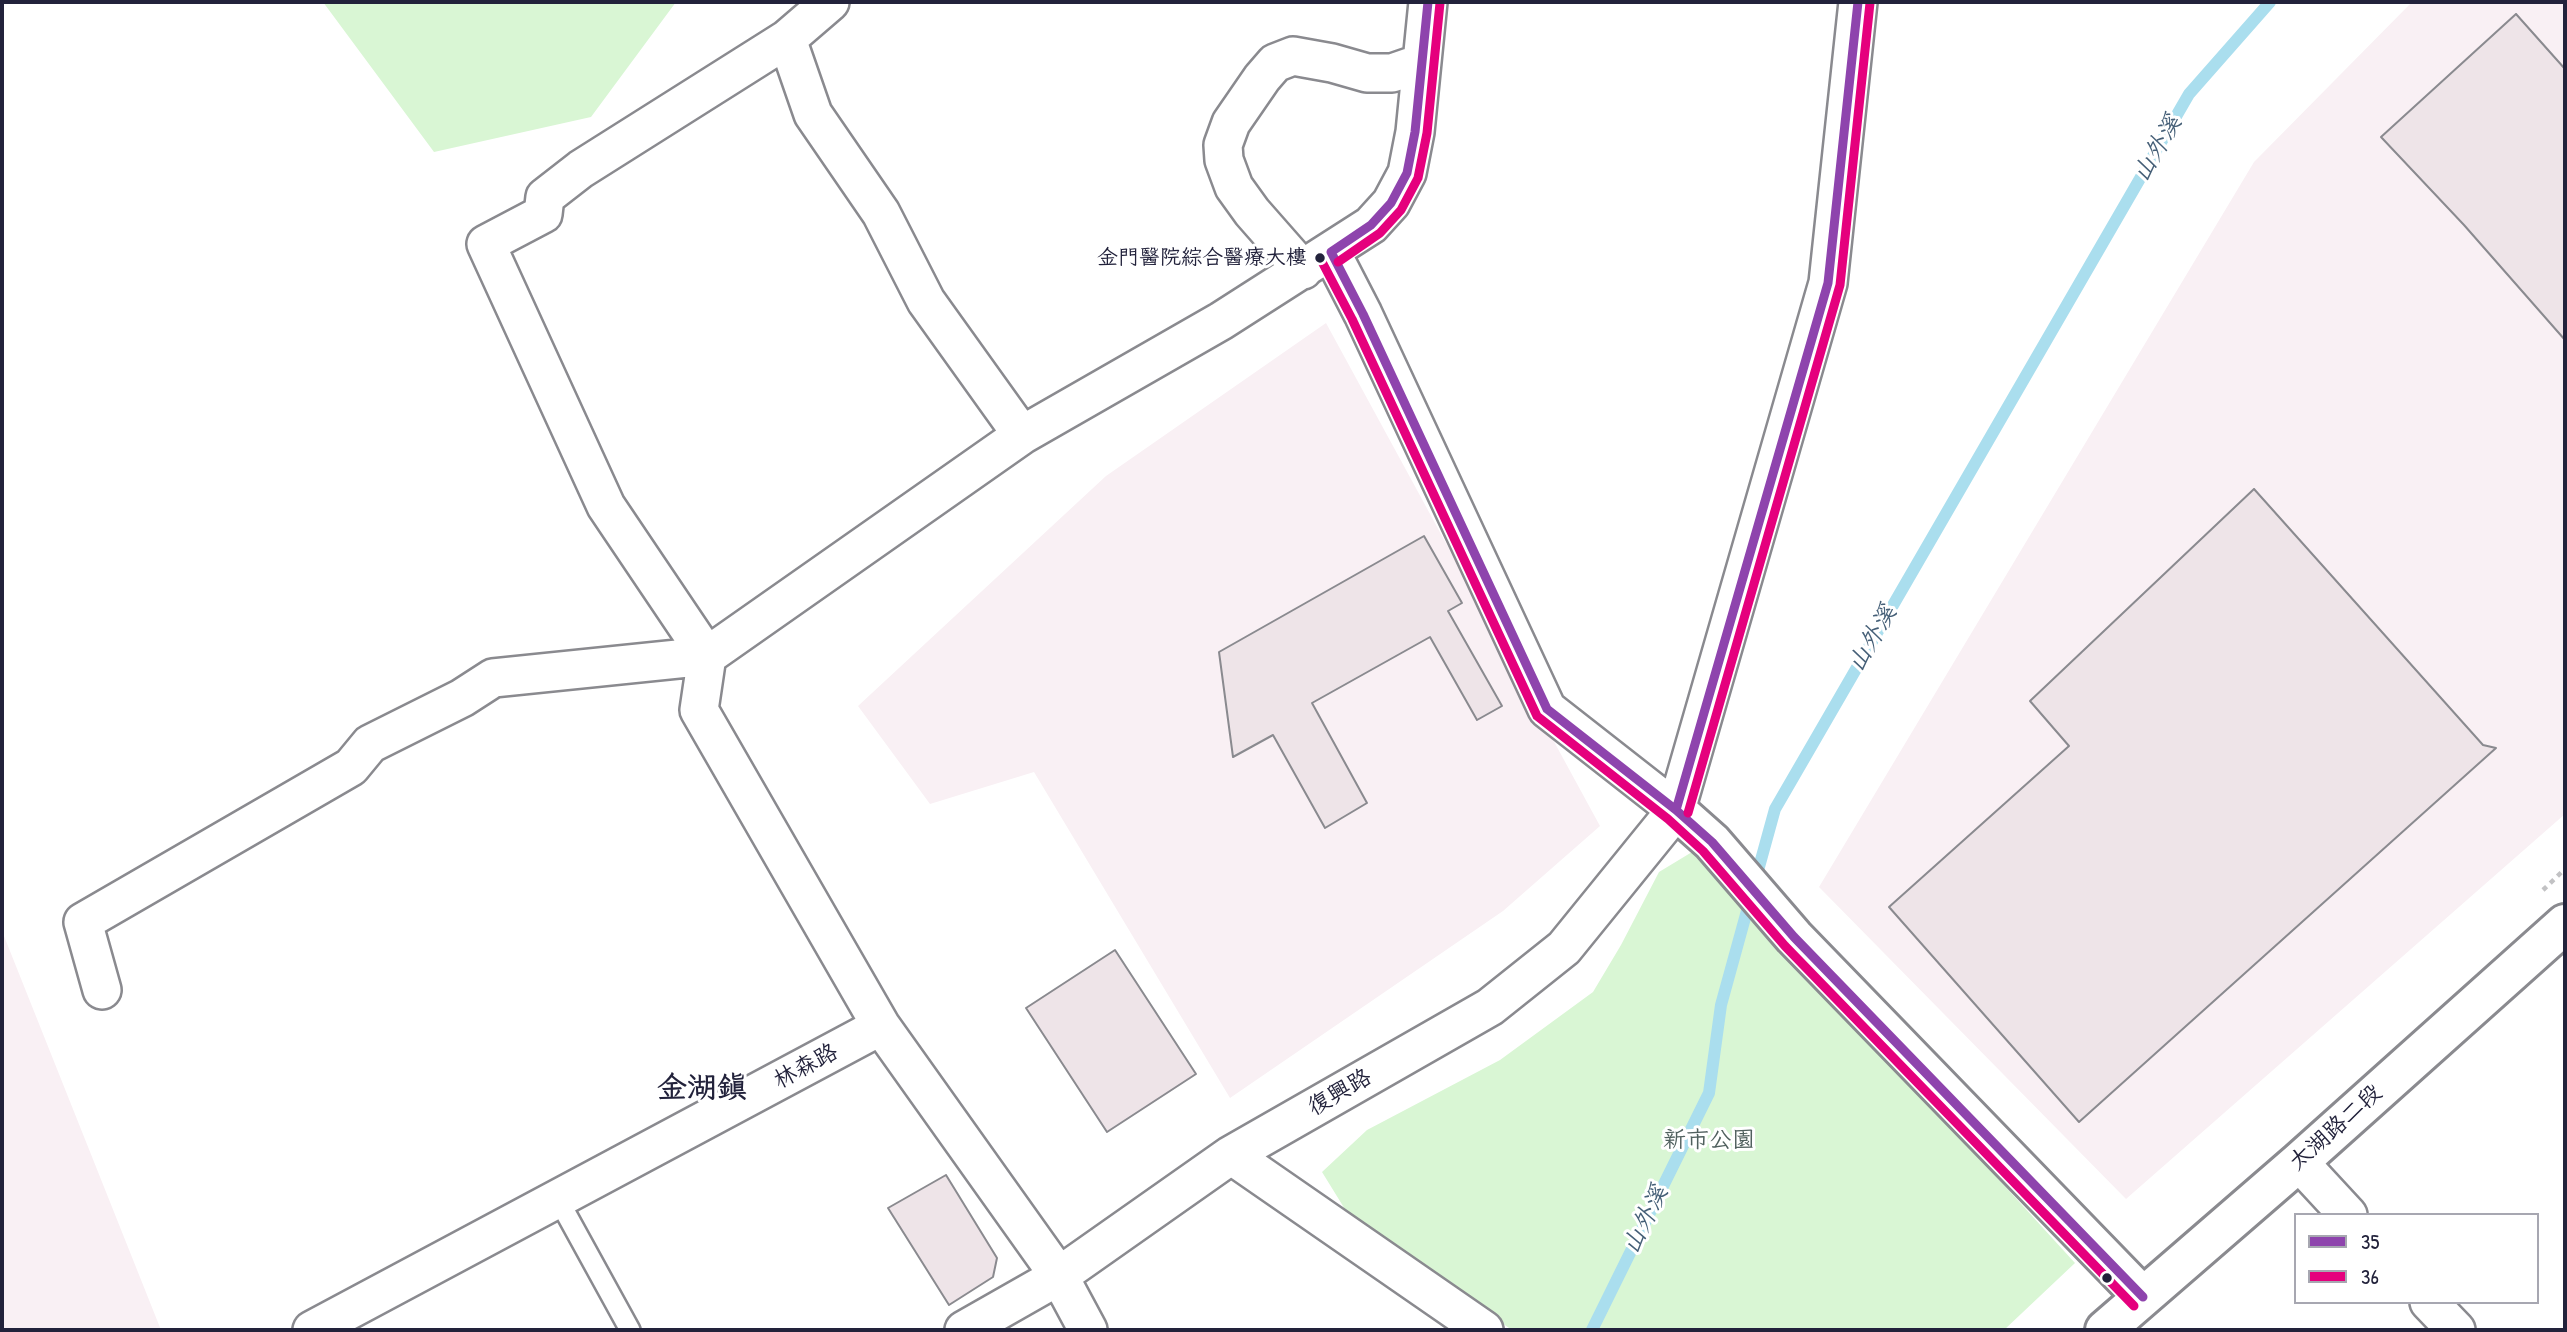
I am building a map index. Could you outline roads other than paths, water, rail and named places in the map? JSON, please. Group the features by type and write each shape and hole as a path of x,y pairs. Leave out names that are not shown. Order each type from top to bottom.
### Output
{"street":[{"path":"830,2 787,39 581,169 545,197 543,214 486,244 606,506 707,656 699,710 881,1026 1059,1276 1088,1330"},
{"path":"102,990 83,922 351,767 370,744 462,698 494,678 707,656 1022,435 1221,321 1371,225 1391,203 1407,173 1415,132 1428,2"},
{"path":"1676,810 1828,283 1858,2"},
{"path":"787,39 813,114 881,213 926,300 1022,435"},
{"path":"1421,64 1392,73 1367,73 1293,56 1275,63 1231,123 1223,145 1224,160 1234,187 1252,212 1317,261 1363,314 1547,709 1676,810 1712,842 1794,937 2143,1297"},
{"name":"復興路","path":"964,1330 1059,1276 1231,1155 1490,1007 1564,948 1676,810"},
{"name":"太湖路二段","path":"2105,1330 2299,1162 2565,924"},
{"name":"林森路","path":"312,1330 881,1026"},
{"path":"1231,1155 1484,1330"},
{"path":"2299,1162 2346,1213"},
{"path":"2432,1304 2456,1330"}],"lane":[{"path":"558,1199 630,1330"}],"waterway":[{"name":"山外溪","path":"1592,1330 1709,1093 1721,1005 1775,809 2189,94 2270,2"}],"place":[{"name":"金門醫院綜合醫療大樓","path":"1320,258"}],"district":[{"name":"金湖鎮","path":"702,1089"}],"park label":[{"name":"新市公園","path":"1709,1141"}]}
